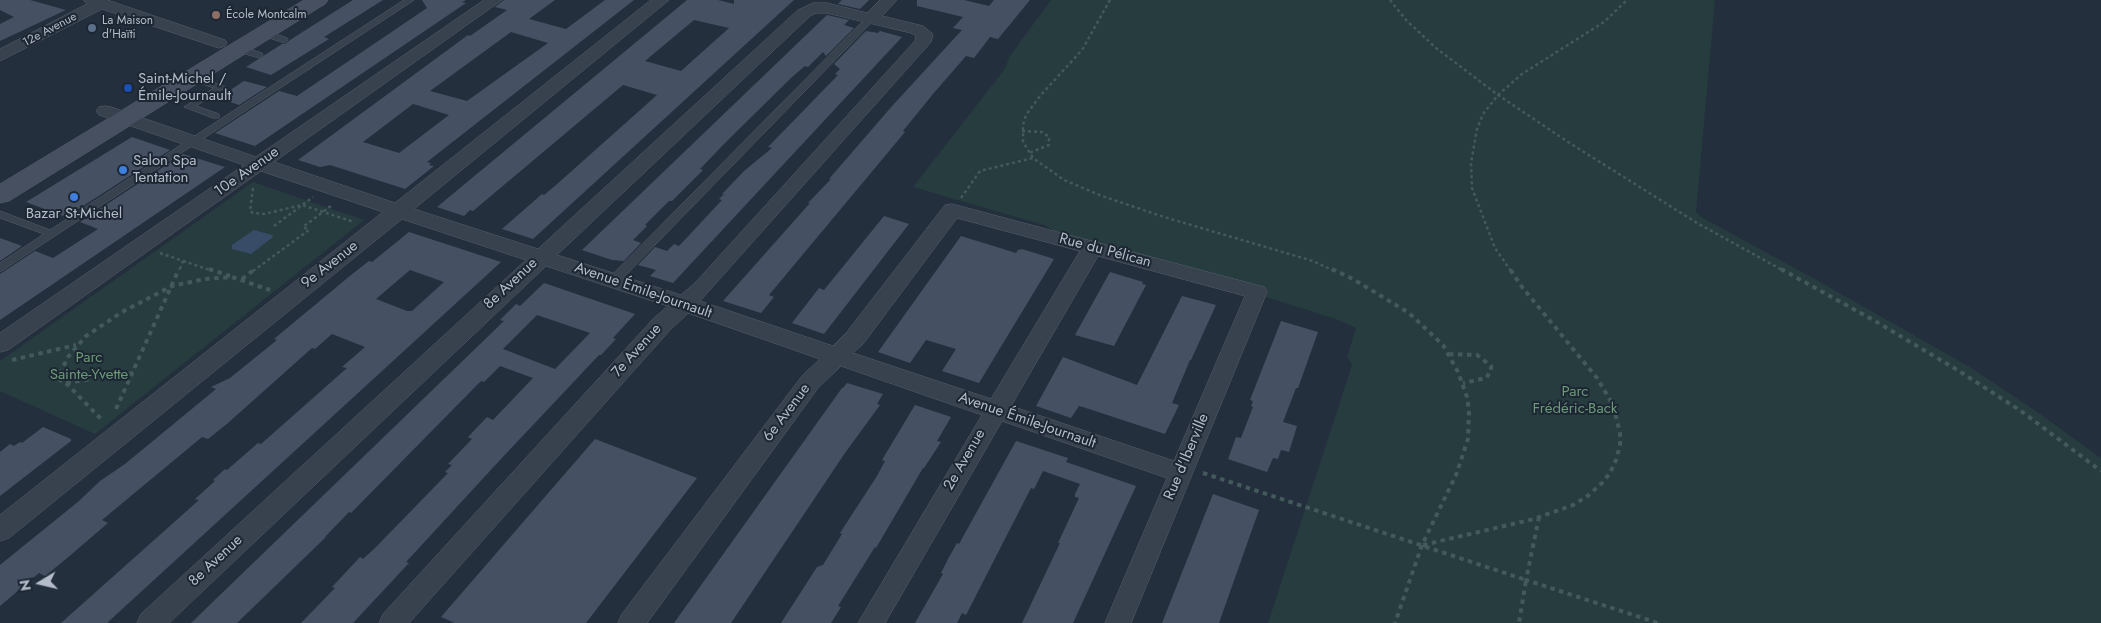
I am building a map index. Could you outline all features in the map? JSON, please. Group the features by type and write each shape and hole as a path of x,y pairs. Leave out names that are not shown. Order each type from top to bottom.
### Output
{"main road":[{"path":"0,174 115,114 192,77 229,46 290,0"},
{"path":"0,195 115,114 229,46 274,36 318,0"}],"street":[{"path":"118,9 135,0"},
{"name":"10e Avenue","path":"5,352 141,246 256,173 494,0"},
{"name":"9e Avenue","path":"0,530 661,0"},
{"path":"871,18 889,0"},
{"path":"96,2 229,46"},
{"name":"12e Avenue","path":"0,56 96,2"},
{"name":"8e Avenue","path":"150,623 541,256 804,13 813,8 827,8 871,18"},
{"name":"7e Avenue","path":"392,623 662,324 715,274 925,38 925,34 917,29 871,18"},
{"name":"Avenue Émile-Journault","path":"115,114 194,141 256,173 347,194 541,256 1180,473"},
{"name":"Rue du Pélican","path":"952,210 1257,292"},
{"name":"6e Avenue","path":"631,623 810,382 855,338 952,210"},
{"name":"2e Avenue","path":"870,623 1093,247"},
{"name":"Rue d'Iberville","path":"1118,623 1257,292"}],"lane":[{"path":"0,268 410,0"},
{"path":"613,281 871,18"},
{"path":"229,46 260,55"},
{"path":"192,77 221,87 189,107 216,116"},
{"path":"0,214 45,232"}],"path":[{"path":"1110,0 1082,50 1026,115 1022,131 1023,142 1033,158 1064,180 1102,196 1164,217 1313,262 1341,273 1410,313 1449,354 1463,383 1469,410 1468,439 1456,475 1422,545 1395,623"},
{"path":"1390,0 1406,20 1431,43 1498,95 1568,142 1669,206 1875,321 1967,376 2020,411 2101,471"},
{"path":"1422,545 1539,517 1573,505 1589,495 1602,483 1610,473 1616,460 1620,445 1618,419 1606,392 1507,267 1495,248 1480,216 1472,188 1472,148 1477,129 1484,114 1498,95 1522,74 1604,22 1626,0"},
{"path":"1022,131 1042,132 1049,137 1049,145 1029,153"},
{"path":"952,210 980,171 1033,158"},
{"path":"256,173 250,205 250,211 253,213 264,214 302,205 323,212"},
{"path":"242,280 309,230 302,227 347,194"},
{"path":"274,226 302,205"},
{"path":"141,246 183,262 290,297"},
{"path":"113,418 183,262"},
{"path":"94,455 109,426 60,380 59,375 68,357 77,345 110,319 172,286 205,278 232,277"},
{"path":"5,352 77,345"},
{"path":"1449,354 1477,355 1491,366 1491,371 1486,378 1463,383"},
{"path":"65,383 133,373"},
{"path":"1180,473 1206,473 1658,623"},
{"path":"1519,623 1539,517"}],"green space":[{"name":"Parc Frédéric-Back","path":"1051,0 1715,0 1696,212 1701,217 1968,366 2033,409 2101,458 2101,623 1268,623 1352,365 1347,357 1356,328 1336,319 1221,283 1071,241 1044,225 913,187 1004,70 1010,56"},
{"name":"Parc Sainte-Yvette","path":"253,182 364,220 95,434 0,391 0,361"}],"water":[{"path":"254,230 272,235 273,237 251,254 232,249 232,245"}],"building":[{"path":"0,0 30,0 66,10 0,41 0,24 14,17 0,10"},
{"path":"353,0 383,0 324,37 329,39 271,75 246,67 282,44 285,44"},
{"path":"422,0 466,0 462,2 466,3 255,146 215,133 279,91 297,96 427,8"},
{"path":"504,0 555,0 529,19 566,29 605,0 634,0 427,162 431,163 429,165 434,166 405,189 330,165 320,167 298,160 468,35 470,36 507,10 495,7","holes":["511,32 548,43 467,101 430,91","413,104 449,115 399,153 363,142"]},
{"path":"687,0 718,0 734,4 734,0 794,0 533,239 502,229 542,194 544,195 556,185 657,95 623,85 473,211 470,210 464,216 437,207","holes":["694,20 729,28 681,71 645,61"]},
{"path":"842,0 869,0 860,9 838,4"},
{"path":"917,0 964,0 989,6 994,0 1030,0 998,39 990,37 974,58 966,56 933,94 903,131 905,132 769,295 774,297 761,313 723,301 831,179 829,179 893,105 962,30 953,28 963,17 917,6"},
{"path":"827,15 849,20 844,25 854,28 826,56 823,52 808,67 805,66 792,77 726,142 700,169 703,170 645,225 647,226 633,240 641,243 624,261 612,260 582,250"},
{"path":"866,31 878,33 880,31 902,37 673,283 650,276 656,270 638,265 655,247 667,251 674,244 679,246 722,200 719,199 724,194 722,194 744,171 772,148 768,147 838,75 835,74 840,69 834,64"},
{"path":"244,81 267,87 239,105 218,98"},
{"path":"132,137 170,150 66,217 26,202"},
{"path":"183,154 225,167 0,320 0,274 35,251 53,258 98,229 80,222"},
{"path":"884,216 909,224 824,334 792,323 819,288 824,290"},
{"path":"409,232 501,262 107,623 61,623 199,500 195,499 225,469 227,470 258,443 261,444 347,368 342,367 365,347 332,334 315,349 312,348 228,423 208,439 202,437 102,520 108,523 66,559 45,576 39,573 0,606 0,565 79,501 100,481 125,464 216,389 211,387 230,378 277,340 274,339 351,275 369,261 372,262","holes":["410,270 444,282 412,311 407,311 376,299"]},
{"path":"961,236 1016,253 1022,249 1054,259 979,383 942,371 956,349 926,340 910,363 878,352"},
{"path":"0,238 22,246 0,261"},
{"path":"1110,272 1143,282 1142,284 1146,285 1114,346 1075,335"},
{"path":"544,283 635,314 613,338 616,339 500,460 353,623 301,623 335,588 332,587 360,557 363,559 375,548 448,473 445,472 452,465 448,464 472,439 468,437 487,417 493,420 533,378 500,366 484,382 481,381 351,513 349,512 326,537 237,623 191,623 504,321 500,320 516,304 520,306","holes":["537,315 590,333 555,369 503,349"]},
{"path":"1182,296 1216,305 1172,403 1179,405 1165,434 1079,406 1071,418 1036,406 1063,357 1137,385"},
{"path":"1281,321 1318,332 1298,388 1296,388 1283,422 1297,426 1289,452 1281,450 1278,459 1273,458 1267,472 1228,459 1236,437 1241,438 1253,407 1251,406 1253,401 1250,400"},
{"path":"847,383 883,394 877,404 880,405 845,453 731,623 674,623 842,388"},
{"path":"915,405 951,417 937,441 941,442 838,606 841,607 831,623 781,623 817,567 823,565 842,534 840,533 877,476 885,461 882,460"},
{"path":"43,427 71,439 71,441 0,496 0,452 10,444 14,446 20,442 22,443"},
{"path":"595,439 697,478 586,623 455,623 441,617"},
{"path":"1016,441 1068,458 1066,462 1136,486 1073,623 1022,623 1079,498 1075,497 1075,494 1080,484 1043,471 1034,489 1031,488 966,615 962,613 957,623 915,623 943,574 941,573 948,559 957,543 959,544"},
{"path":"1213,494 1259,510 1219,623 1162,623"}],"place":[{"name":"École Montcalm","path":"216,15"},
{"name":"La Maison d'Haïti","path":"92,28"},
{"name":"Saint-Michel / Émile-Journault","path":"128,88"},
{"name":"Salon Spa Tentation","path":"123,170"},
{"name":"Bazar St-Michel","path":"74,197"}]}
